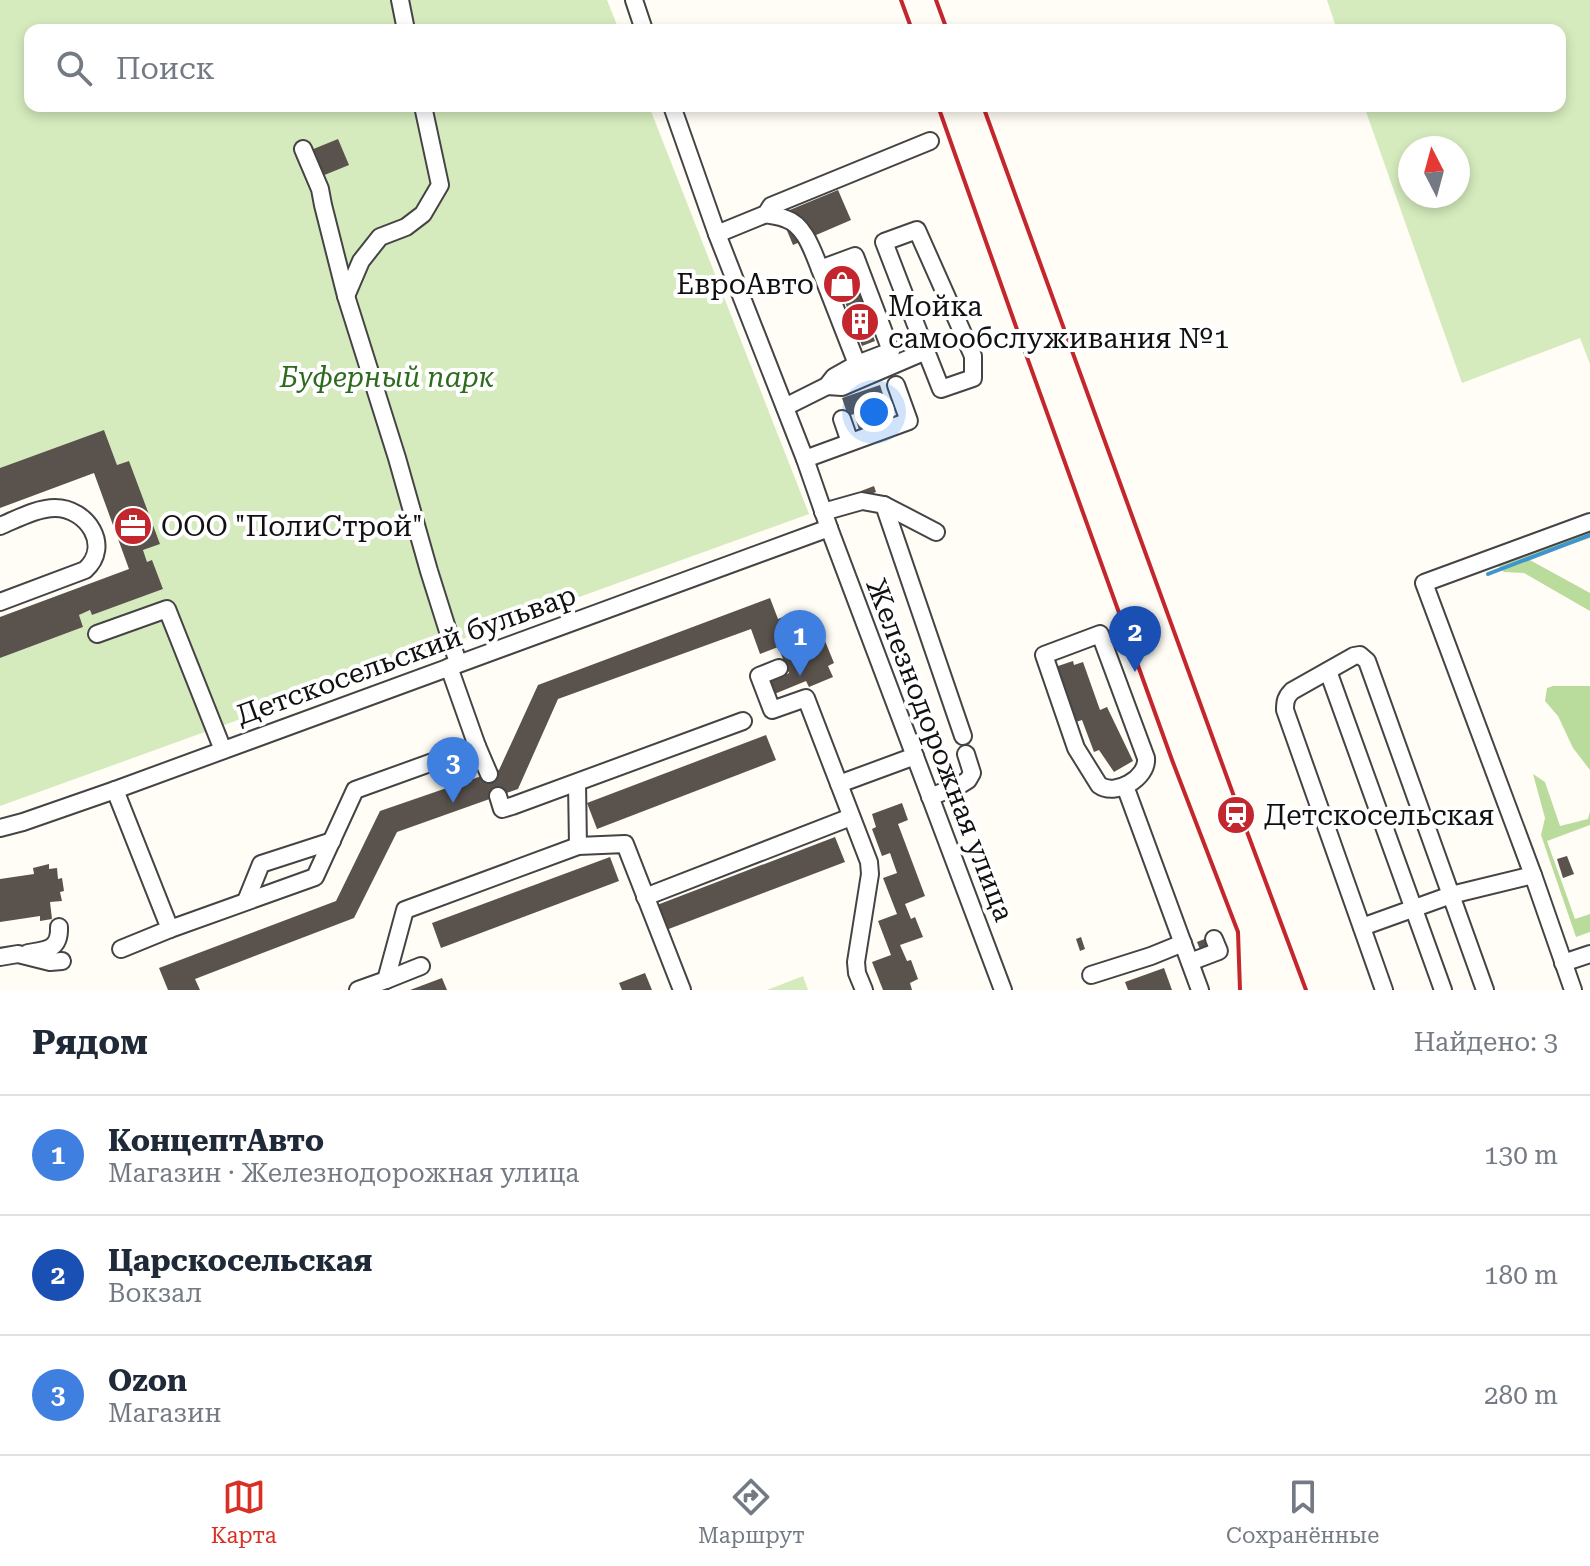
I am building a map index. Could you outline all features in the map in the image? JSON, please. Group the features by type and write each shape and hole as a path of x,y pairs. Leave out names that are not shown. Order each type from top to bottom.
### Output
{"street":[{"path":"400,0 405,24"},
{"path":"634,0 642,24"},
{"path":"346,296 361,261 380,237 406,227 423,214 440,185 424,112"},
{"name":"Железнодорожная улица","path":"674,112 717,234 805,459 1003,990"},
{"path":"717,234 766,214 771,206 930,141"},
{"path":"303,149 320,189 346,296 397,458 477,746 489,774"},
{"path":"766,214 787,219 806,235 857,364"},
{"path":"917,230 973,356 973,378 941,389 926,351 884,242 917,230"},
{"path":"785,407 827,386 834,377 857,364 891,351 855,256 820,269"},
{"path":"827,386 842,387 926,351"},
{"path":"805,459 909,421 896,385"},
{"path":"842,419 850,442"},
{"name":"Детскосельский бульвар","path":"0,828 115,790 454,665 826,520 862,501 884,505"},
{"path":"884,505 936,532"},
{"path":"884,505 963,736"},
{"path":"0,526 45,509 58,508 80,515 89,523 97,544 96,555 85,570 0,602"},
{"path":"1573,990 1424,583 1590,522"},
{"path":"97,634 167,609 223,750"},
{"path":"1100,634 1146,758 1147,766 1142,774 1125,786 1103,788 1076,748 1044,655 1100,634"},
{"path":"1384,990 1285,710 1287,696 1292,691 1360,655 1367,661 1485,990"},
{"path":"779,668 759,676 772,710 806,698 869,862 870,874 856,962 864,990"},
{"path":"1328,671 1443,990"},
{"path":"498,796 502,809 743,721"},
{"path":"121,949 315,877 355,790 477,746"},
{"path":"930,797 968,780 972,773 966,754"},
{"path":"839,784 915,756"},
{"path":"577,783 578,846"},
{"path":"1125,786 1200,990"},
{"path":"115,790 170,929"},
{"path":"645,897 851,817"},
{"path":"246,901 261,864 332,841"},
{"path":"386,980 405,910 578,846 625,844 682,990"},
{"path":"1362,927 1451,895 1533,875"},
{"path":"0,957 54,946 59,927"},
{"path":"1190,962 1219,951 1214,939"},
{"path":"1091,977 1183,943"},
{"path":"18,954 50,962 62,961"},
{"path":"1563,963 1590,954"},
{"path":"358,990 421,966"}],"green space":[{"name":"Буферный парк","path":"0,0 607,0 617,24 24,24 24,112 651,112 809,514 0,806 0,658 83,627 79,615 90,610 92,615 163,589 152,561 147,562 143,550 159,544 129,461 117,465 104,430 0,468"},
{"path":"1327,0 1590,0 1590,364 1580,338 1462,383 1400,208 1470,208 1470,136 1398,136 1398,202 1366,112 1566,112 1566,24 1335,24"},
{"path":"1590,530 1590,538 1528,559 1590,593 1590,611 1524,573 1504,572 1495,563"},
{"path":"1590,686 1590,770 1573,748 1558,716 1545,701 1547,688"},
{"path":"1533,774 1545,782 1560,826 1588,819 1590,811 1590,825 1547,841 1575,919 1590,914 1590,932 1576,937 1541,835 1545,818"},
{"path":"803,976 808,990 767,990"}],"building":[{"path":"338,139 349,165 322,176 311,150"},
{"path":"838,190 851,220 793,245 780,214"},
{"name":"Мойка самообслуживания №1","path":"855,272 866,302 860,304 875,341 862,346 836,279"},
{"path":"880,385 892,422 860,433 854,414 848,416 842,398"},
{"name":"ООО \"ПолиСтрой\"","path":"104,430 117,465 129,461 160,544 143,550 147,562 152,560 163,589 92,615 90,610 79,615 83,627 0,658 0,617 129,569 94,473 0,508 0,468"},
{"path":"874,486 876,492 863,497 861,491"},
{"path":"770,598 778,619 800,610 804,618 814,614 834,663 828,666 833,677 809,687 806,681 772,695 767,682 789,673 778,647 760,654 751,629 558,699 518,789 397,832 354,918 195,979 200,990 168,990 159,968 336,901 380,811 499,770 538,685"},
{"path":"1073,661 1074,665 1083,662 1100,710 1107,707 1133,761 1114,772 1099,750 1094,752 1082,720 1076,722 1055,667"},
{"path":"766,735 776,760 597,829 587,803"},
{"path":"902,803 908,820 898,824 925,896 905,904 911,919 915,917 923,937 900,945 907,961 911,960 918,979 910,983 912,990 883,990 872,962 891,955 878,921 897,914 883,878 897,873 890,853 882,856 872,829 876,827 872,814"},
{"path":"835,837 845,862 666,930 657,905"},
{"path":"1567,856 1574,874 1563,878 1557,859"},
{"path":"610,857 619,881 441,948 432,923"},
{"path":"49,864 49,869 57,868 64,891 60,892 62,901 50,902 52,919 40,921 40,916 0,922 0,879 34,874 33,868"},
{"path":"1081,937 1085,949 1080,951 1076,939"},
{"path":"1207,938 1210,948 1201,952 1197,942"},
{"path":"1164,968 1172,990 1128,990 1125,982"},
{"path":"645,973 652,990 622,990 619,983"},
{"path":"442,978 447,990 410,990"}],"waterway":[{"path":"1488,574 1590,535"}],"railway":[{"path":"901,0 910,24"},
{"path":"936,0 945,24"},
{"path":"940,112 1172,760 1238,932 1240,990"},
{"path":"985,112 1306,990"}],"place":[{"name":"ЕвроАвто","path":"842,284"},
{"name":"Мойка самообслуживания №1","path":"860,322"},
{"name":"ООО \"ПолиСтрой\"","path":"133,526"},
{"name":"Царскосельская","path":"1135,672"},
{"name":"КонцептАвто","path":"800,676"},
{"name":"Ozon","path":"453,803"},
{"name":"Детскосельская","path":"1236,815"}]}
